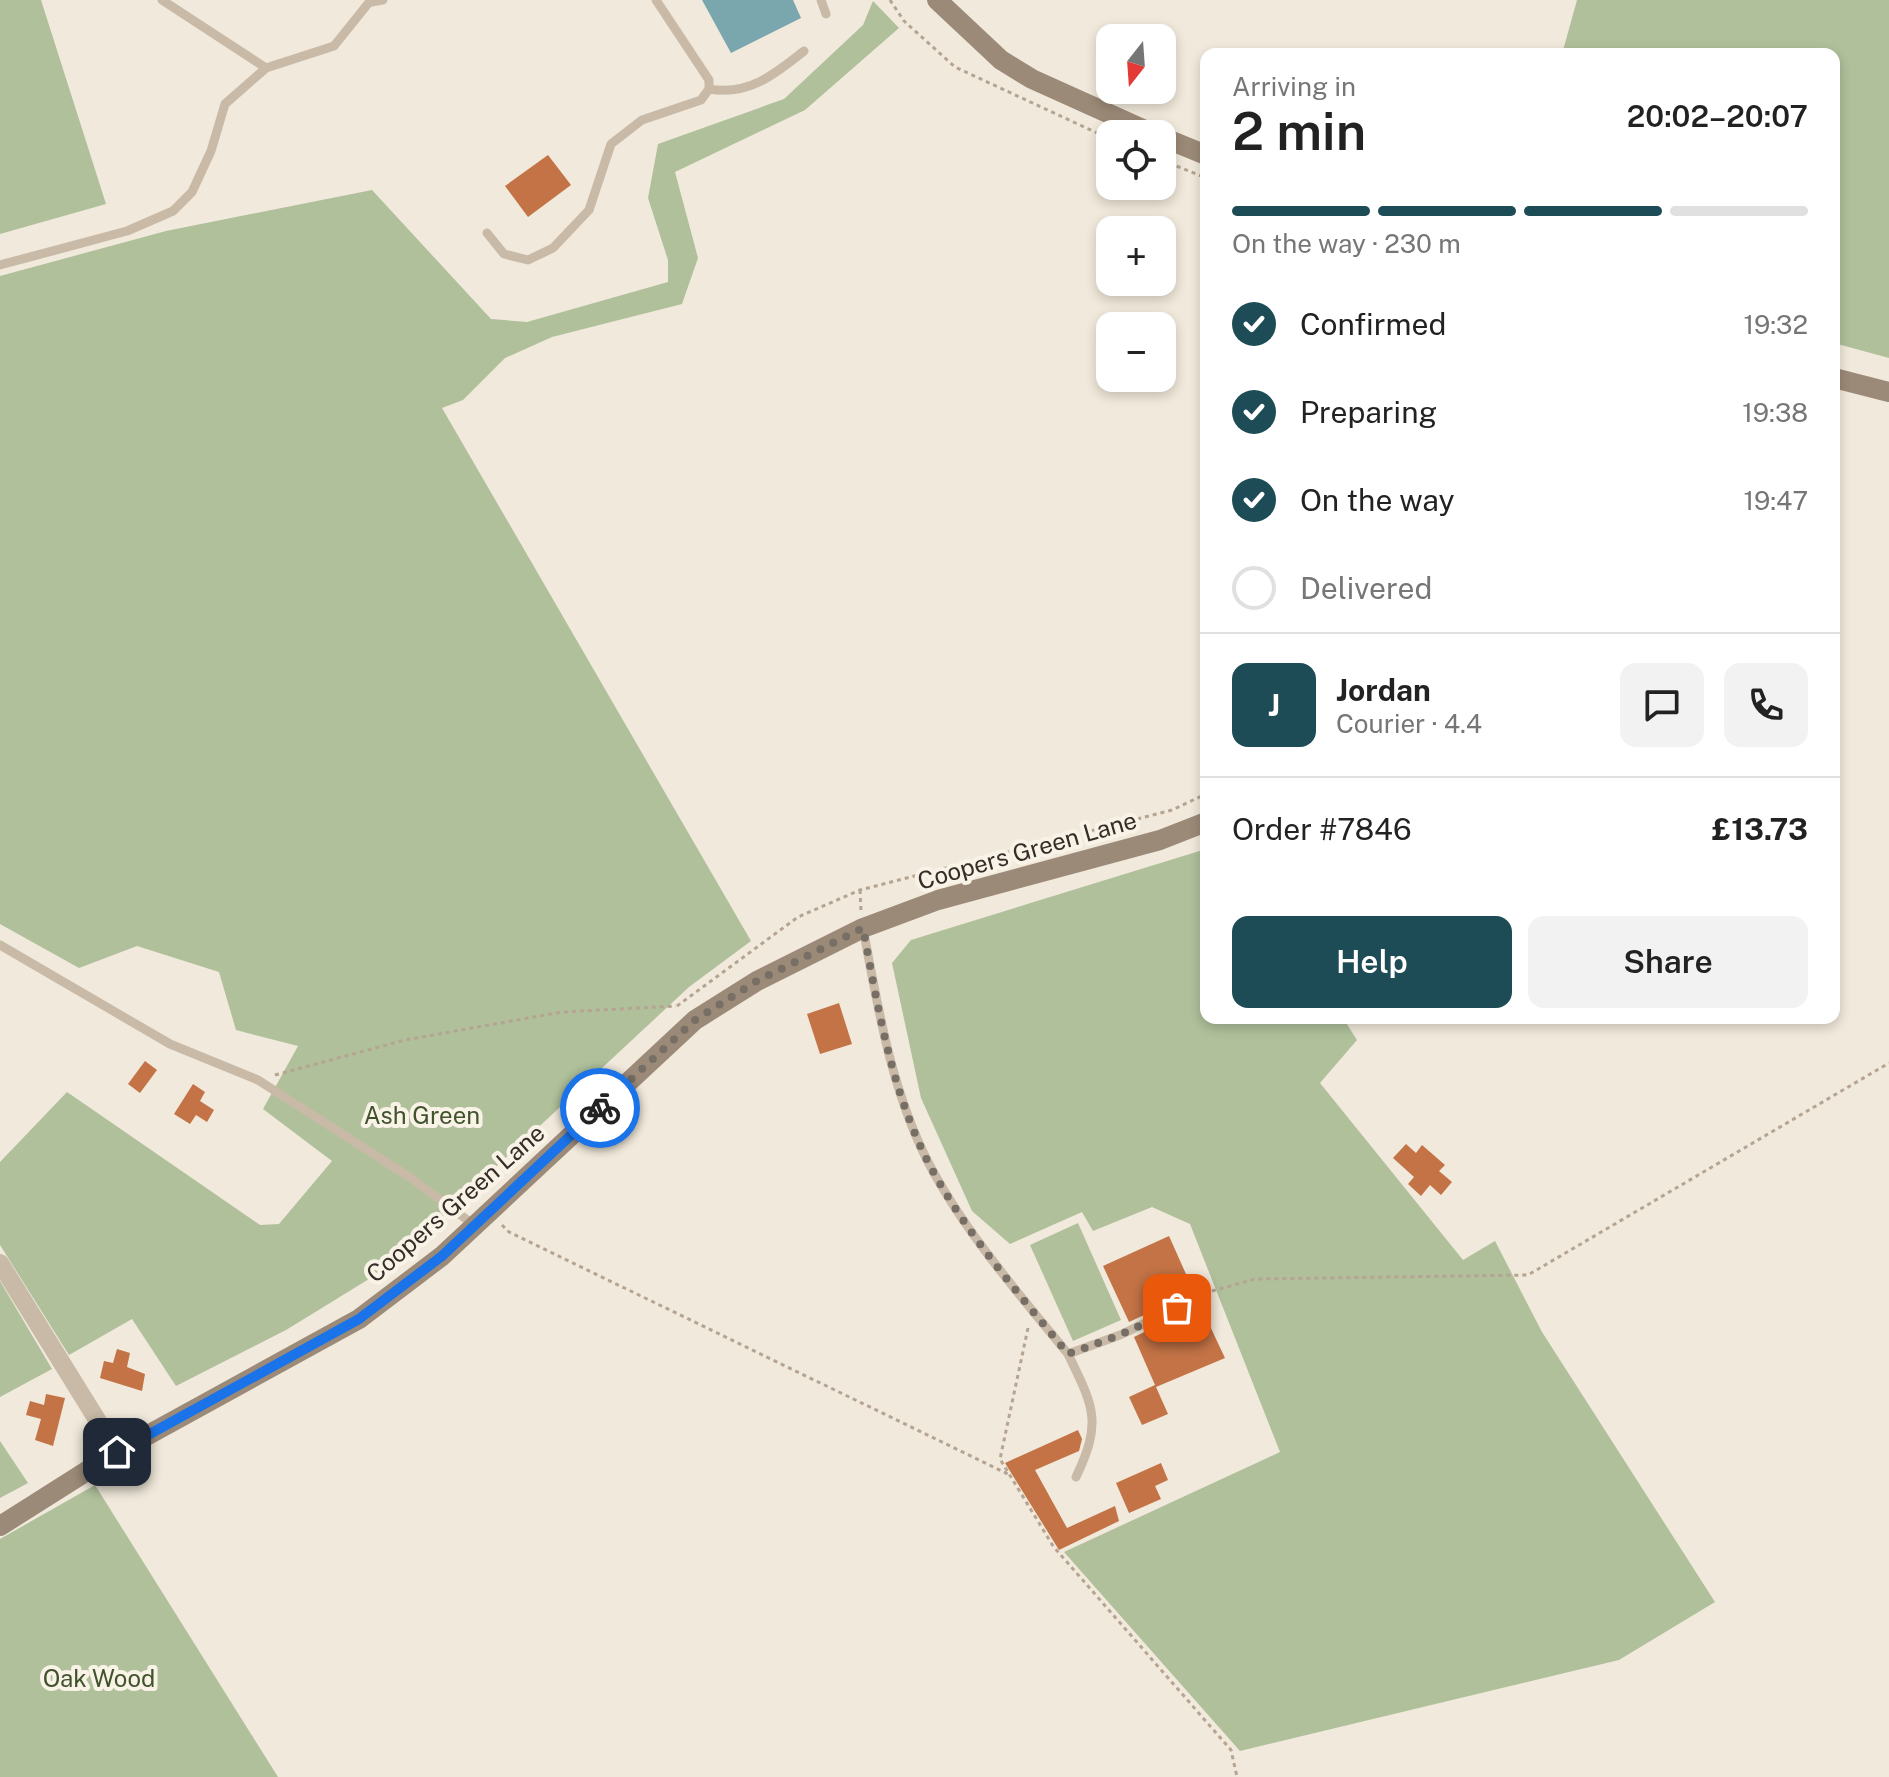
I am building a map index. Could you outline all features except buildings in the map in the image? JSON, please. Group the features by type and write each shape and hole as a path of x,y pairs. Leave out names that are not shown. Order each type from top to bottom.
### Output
{"street":[{"path":"937,0 989,50 1022,73 1124,120"},
{"path":"1176,143 1200,153"},
{"path":"1840,380 1889,392"},
{"name":"Coopers Green Lane","path":"0,1526 117,1452 359,1319 442,1256 695,1020 757,981 863,928 938,900 1160,840 1200,824"},
{"path":"0,1263 117,1452"}],"lane":[{"path":"162,0 266,68"},
{"path":"0,265 127,231 173,211 192,192 211,151 225,104 266,68 334,46 371,1 383,0"},
{"path":"487,233 504,254 528,260 553,248 589,210 611,144 642,120 701,100 709,89 709,80 656,0"},
{"path":"821,0 826,14"},
{"path":"709,89 729,93 771,77 804,51"},
{"path":"863,928 886,1050 907,1113 929,1163 972,1230 1068,1354 1091,1403 1091,1445 1076,1477"},
{"path":"0,945 170,1044 258,1080 411,1178 482,1219"},
{"path":"1068,1354 1120,1335 1200,1297"}],"path":[{"path":"890,0 904,21 955,67 1096,132"},
{"path":"1176,166 1200,176"},
{"path":"258,1080 405,1040 562,1012 677,1006 798,917 860,890 1172,810 1200,797"},
{"path":"677,1006 695,1020"},
{"path":"1200,1297 1216,1289 1255,1279 1528,1275 1889,1063"},
{"path":"482,1219 1008,1474"},
{"path":"1035,1314 1027,1330 1000,1459 1053,1546 1071,1569 1231,1750 1237,1777"}],"green space":[{"path":"0,0 41,0 106,204 0,234"},
{"path":"1577,0 1889,0 1889,358 1840,345 1840,48 1564,48"},
{"name":"Ash Green","path":"873,1 899,28 805,110 675,172 698,258 682,304 552,337 505,358 463,400 442,408 751,941 689,987 427,1231 369,1279 286,1330 176,1386 132,1319 69,1355 0,1245 0,1162 67,1092 260,1225 279,1224 332,1161 263,1109 298,1046 236,1030 219,972 137,946 79,968 0,924 0,276 166,231 372,190 491,319 527,322 668,282 668,260 648,198 658,144 784,99 863,25"},
{"path":"1200,851 1200,1024 1347,1024 1357,1040 1320,1083 1463,1260 1495,1241 1542,1332 1715,1602 1619,1660 1240,1751 1064,1552 1280,1452 1190,1224 1152,1207 1093,1231 1082,1212 1010,1244 972,1211 921,1098 892,963 911,940"},
{"path":"1078,1223 1121,1320 1073,1341 1030,1245"},
{"path":"0,1281 52,1369 0,1397"},
{"path":"0,1441 28,1483 0,1498"},
{"name":"Oak Wood","path":"95,1485 278,1777 0,1777 0,1539"}],"water":[{"path":"702,0 793,0 801,18 731,53"}],"way so far":[{"path":"600,1108 695,1020 757,981 863,928 886,1050 907,1113 929,1163 972,1230 1068,1354 1120,1335 1177,1308"}],"route":[{"path":"117,1452 359,1319 442,1256 600,1108"}]}
